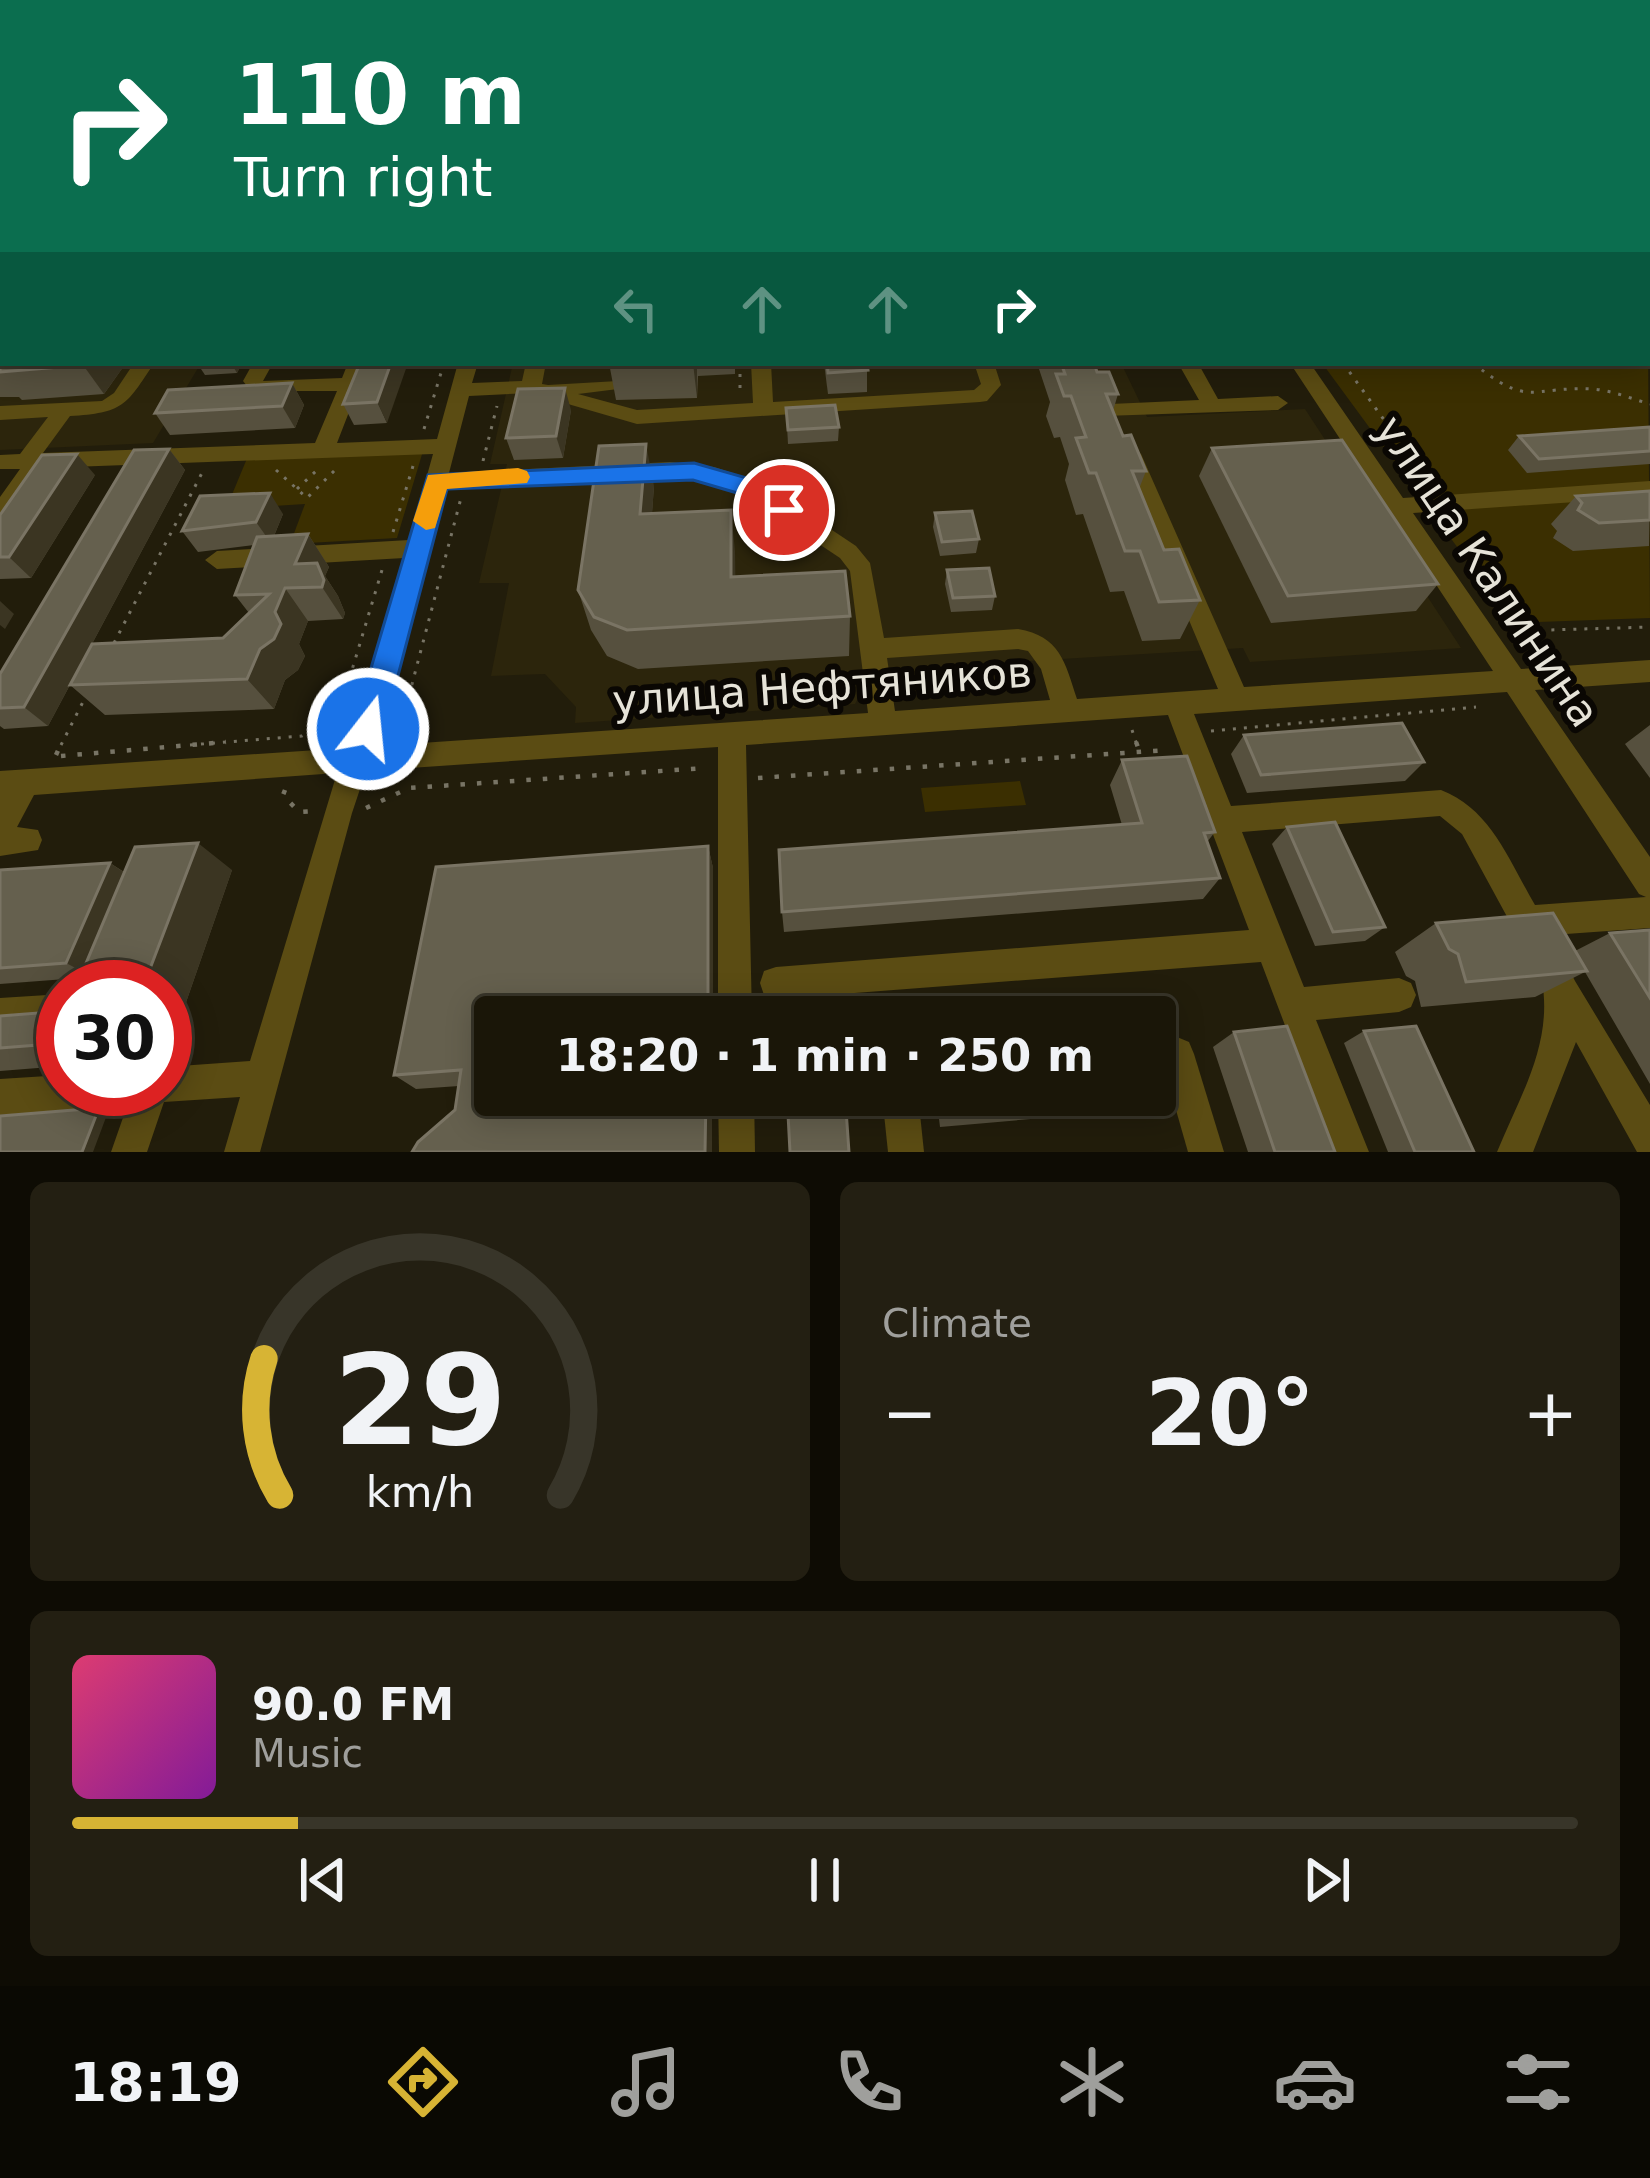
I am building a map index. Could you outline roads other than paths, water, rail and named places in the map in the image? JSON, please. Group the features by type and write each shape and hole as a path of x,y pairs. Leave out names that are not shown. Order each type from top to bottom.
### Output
{"street":[{"path":"0,413 115,404 142,366"},
{"path":"262,366 254,381 258,387 354,373 334,450"},
{"path":"536,366 536,388"},
{"path":"761,366 764,412"},
{"path":"536,388 637,417 764,412 980,396 990,390 985,366"},
{"path":"1190,366 1212,406"},
{"name":"улица Калинина","path":"1302,366 1650,883"},
{"path":"242,1152 465,376 501,388 611,385"},
{"path":"1237,700 1108,403 1278,403"},
{"path":"0,514 63,411"},
{"path":"0,462 446,446"},
{"path":"123,485 140,457"},
{"path":"436,481 670,470 714,475 752,488 857,561 883,724"},
{"path":"1397,506 1645,496"},
{"path":"217,560 418,548"},
{"path":"873,650 1036,642 1052,665 1067,711"},
{"name":"улица Нефтяников","path":"13,783 1650,671"},
{"path":"1178,704 1351,1152"},
{"path":"732,734 728,774 734,996"},
{"path":"9,837 13,783"},
{"path":"1221,820 1441,803 1472,824 1650,1140"},
{"path":"1528,921 1650,912"},
{"path":"776,983 1269,945"},
{"path":"1515,1152 1562,1036 1565,1000 1558,977"},
{"path":"1294,1005 1399,995"},
{"path":"0,1015 36,1013"},
{"path":"1177,1054 1206,1151 1192,1152"},
{"path":"192,1083 263,1078"},
{"path":"0,1097 36,1094"},
{"path":"129,1152 142,1116"},
{"path":"736,1116 737,1152"},
{"path":"902,1116 906,1152"}]}
